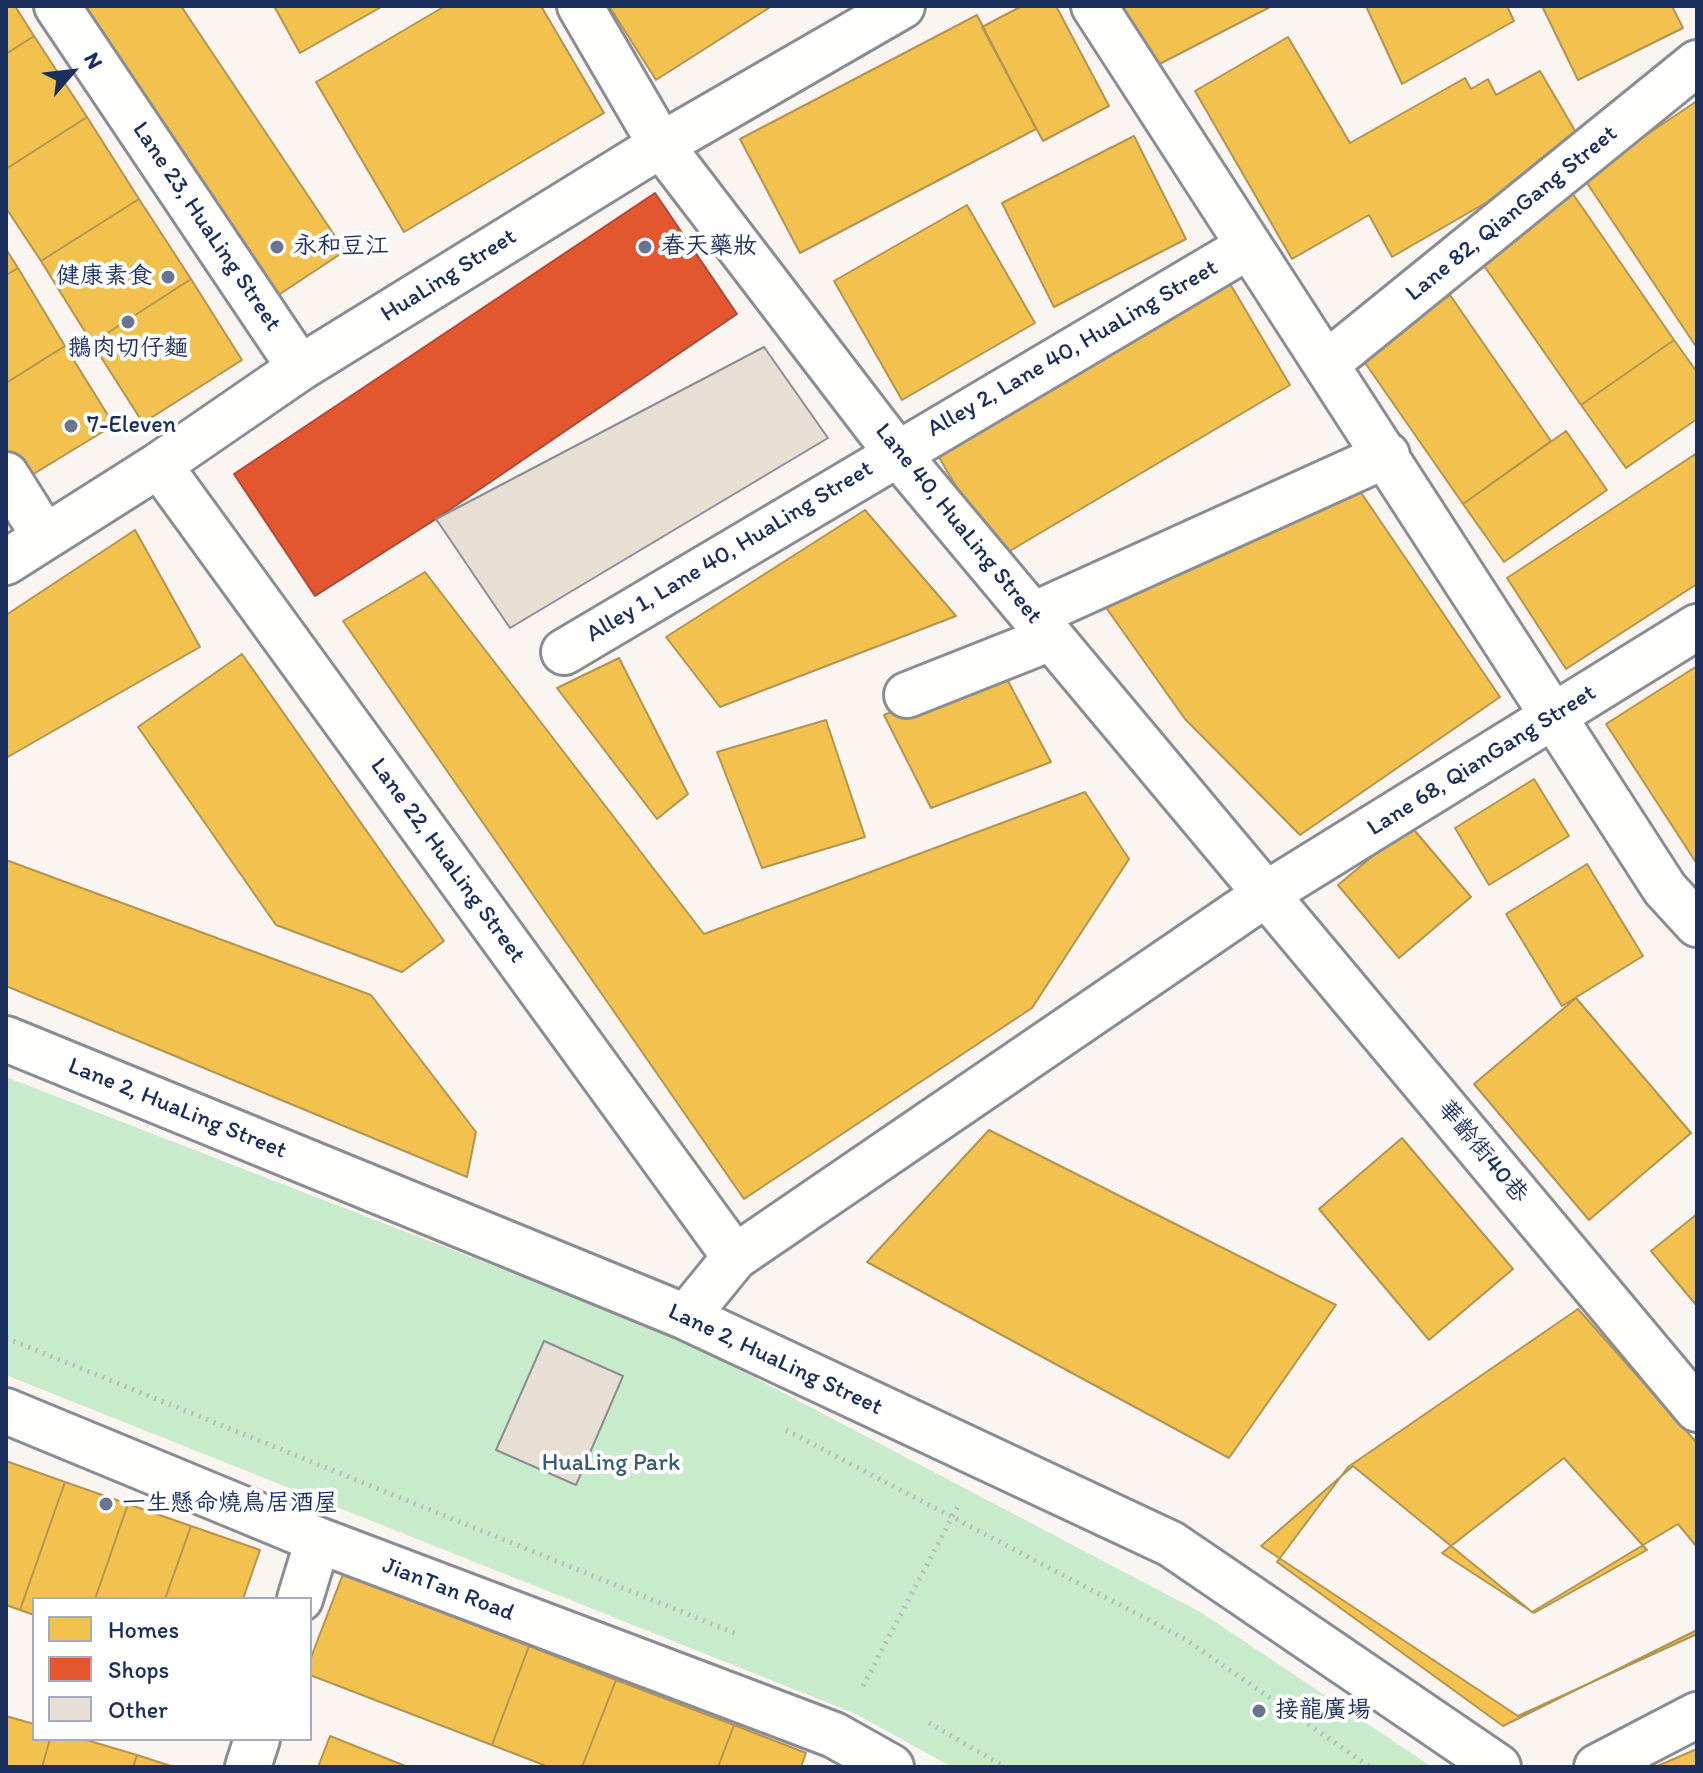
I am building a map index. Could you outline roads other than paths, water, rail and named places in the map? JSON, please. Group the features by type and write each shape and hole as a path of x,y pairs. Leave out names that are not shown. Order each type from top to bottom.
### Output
{"street":[{"name":"Lane 23, HuaLing Street","path":"57,6 300,368"},
{"name":"Lane 40, HuaLing Street","path":"580,6 661,145 896,452 1266,894"},
{"name":"HuaLing Street","path":"6,562 159,465 300,368 661,145 902,6"},
{"path":"1094,6 1556,715 1665,889 1697,924"},
{"name":"Lane 82, QianGang Street","path":"1326,364 1697,63"},
{"name":"Alley 2, Lane 40, HuaLing Street","path":"896,452 1249,246"},
{"name":"Alley 1, Lane 40, HuaLing Street","path":"564,652 896,452"},
{"path":"907,695 1387,455"},
{"name":"Lane 22, HuaLing Street","path":"159,465 735,1257"},
{"path":"6,475 45,537"},
{"name":"Lane 68, QianGang Street","path":"686,1317 735,1257 1266,894 1697,627"},
{"name":"華齡街40巷","path":"1266,894 1697,1409"},
{"name":"Lane 2, HuaLing Street","path":"6,1039 686,1317 1171,1544 1498,1767"},
{"name":"JianTan Road","path":"6,1411 318,1540 834,1735 891,1767"},
{"path":"301,1597 318,1540"},
{"path":"1597,1767 1697,1715"},
{"path":"248,1767 256,1741"}],"place":[{"name":"永和豆江","path":"277,247"},
{"name":"春天藥妝","path":"645,247"},
{"name":"健康素食","path":"168,277"},
{"name":"鵝肉切仔麵","path":"128,322"},
{"name":"7-Eleven","path":"71,426"},
{"name":"一生懸命燒鳥居酒屋","path":"106,1504"},
{"name":"接龍廣場","path":"1259,1711"}],"park label":[{"name":"HuaLing Park","path":"611,1464"}]}
